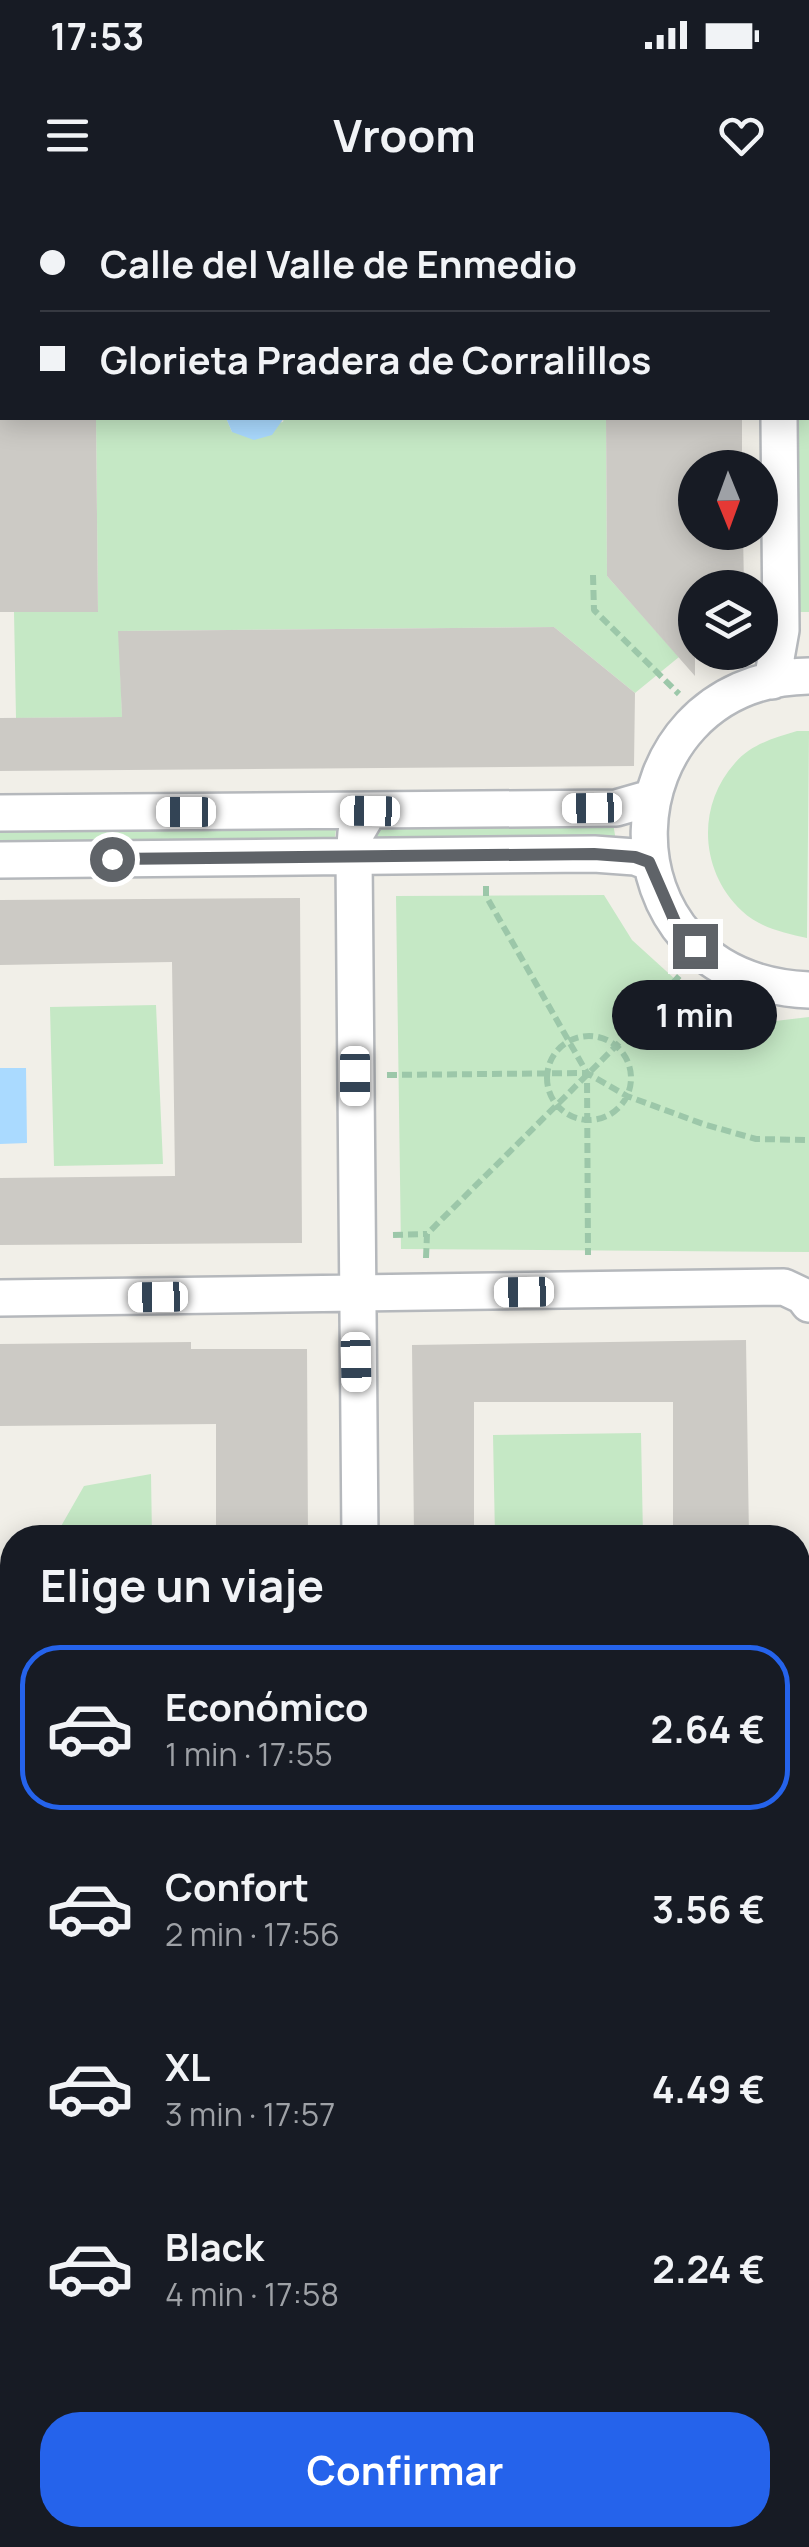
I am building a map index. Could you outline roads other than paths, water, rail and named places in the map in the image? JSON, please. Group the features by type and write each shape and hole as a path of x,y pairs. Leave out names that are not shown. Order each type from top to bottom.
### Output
{"street":[{"path":"772,681 781,630 779,420"},
{"path":"809,676 743,690 710,710 682,737 661,770 651,798 649,862 676,924 701,951 726,970 754,982 809,990"},
{"path":"0,813 616,808 651,798"},
{"path":"360,1525 354,857 356,833 370,811"},
{"path":"0,860 616,854 649,862"},
{"path":"0,1298 588,1292 796,1296"}],"water":[{"path":"227,420 283,420 272,435 254,440 232,432"},
{"path":"0,1068 26,1068 27,1143 0,1144"}]}
